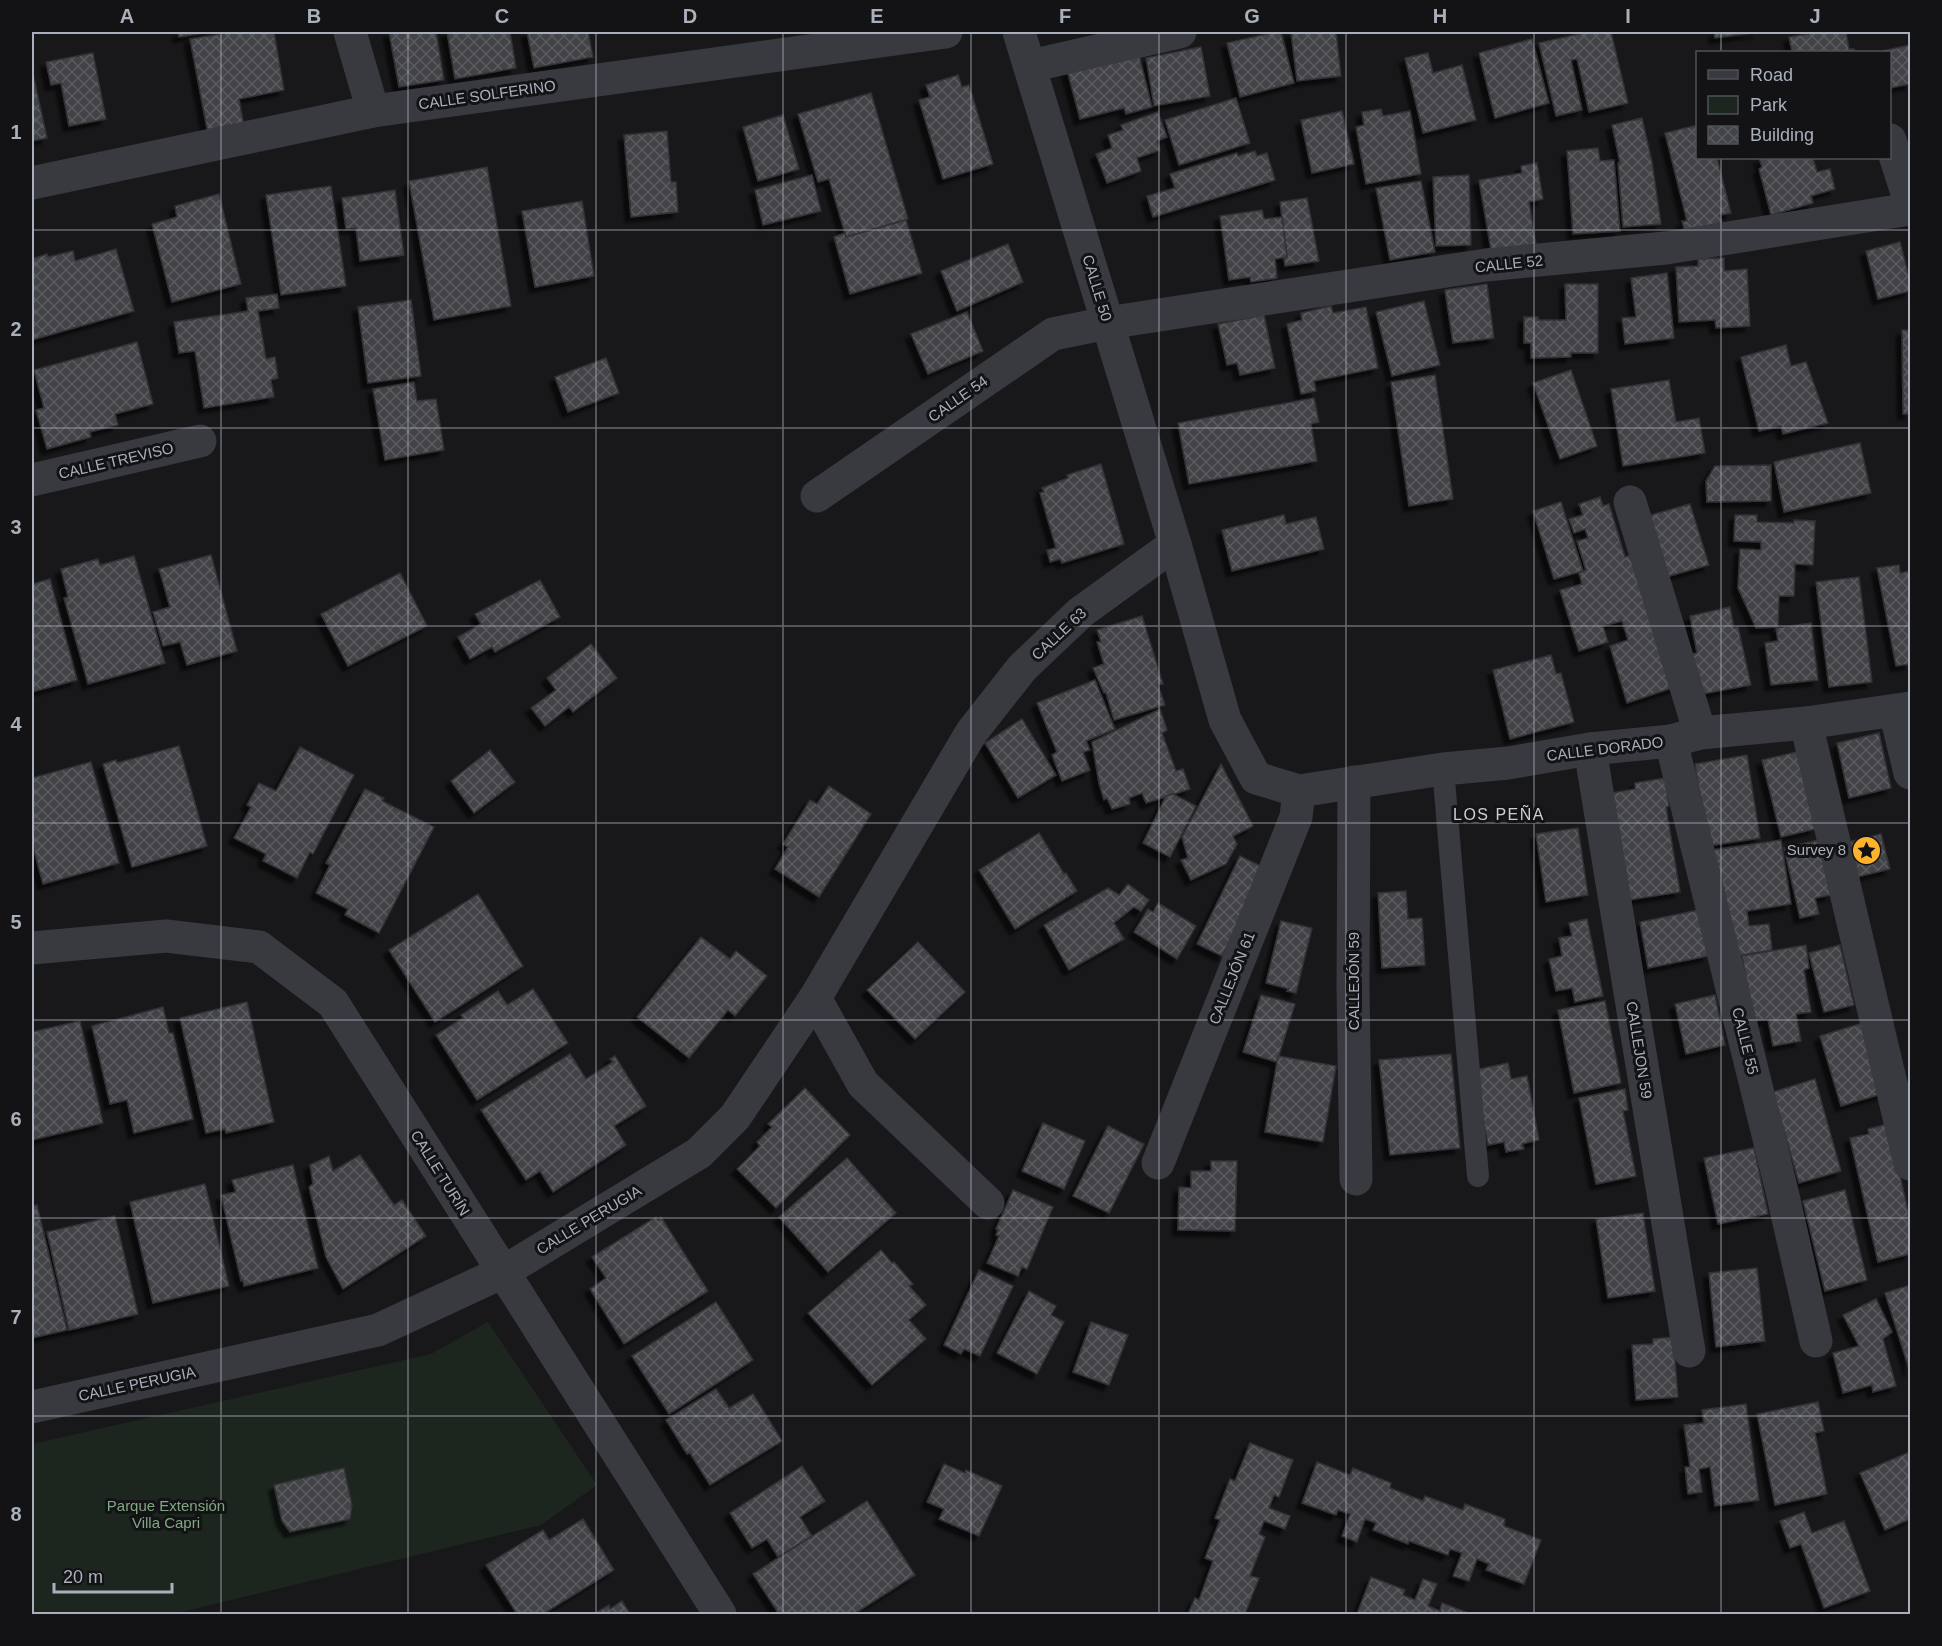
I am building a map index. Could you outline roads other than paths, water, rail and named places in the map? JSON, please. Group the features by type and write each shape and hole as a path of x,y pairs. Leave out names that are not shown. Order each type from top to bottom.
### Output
{"street":[{"path":"350,32 374,111"},
{"name":"CALLE SOLFERINO","path":"32,183 374,111 946,32"},
{"name":"CALLE 50","path":"1019,32 1174,544"},
{"path":"1030,66 1180,32"},
{"path":"1891,143 1911,202"},
{"name":"CALLE 52","path":"1107,323 1486,265 1666,248 1911,209"},
{"name":"CALLE 54","path":"817,496 1053,334 1107,323"},
{"name":"CALLE TREVISO","path":"32,480 201,441"},
{"name":"CALLE 55","path":"1630,502 1686,737 1781,1187 1816,1341"},
{"path":"1174,544 1225,720 1256,778 1299,791"},
{"name":"CALLE 63","path":"815,998 971,734 1022,668 1081,612 1174,544"},
{"path":"1903,710 1911,773"},
{"name":"CALLE DORADO","path":"1299,791 1443,769 1508,763 1590,748 1903,710"},
{"path":"1806,723 1911,1164"},
{"name":"CALLEJON 59","path":"1590,748 1689,1351"},
{"name":"CALLEJÓN 59","path":"1354,782 1353,989 1356,1179"},
{"name":"CALLEJÓN 61","path":"1158,1163 1296,818 1299,791"},
{"name":"CALLE TURÍN","path":"32,948 166,936 259,947 333,1003 720,1614"},
{"path":"815,998 863,1084 988,1203"},
{"name":"CALLE PERUGIA","path":"32,1407 378,1330 503,1272 699,1153 735,1117 815,998"}],"lane":[{"path":"1443,769 1478,1176"}],"place":[{"name":"Survey 8","path":"1867,850"}],"district":[{"name":"LOS PEÑA","path":"1499,814"}],"park label":[{"name":"Parque Extensión Villa Capri","path":"166,1514"}]}
